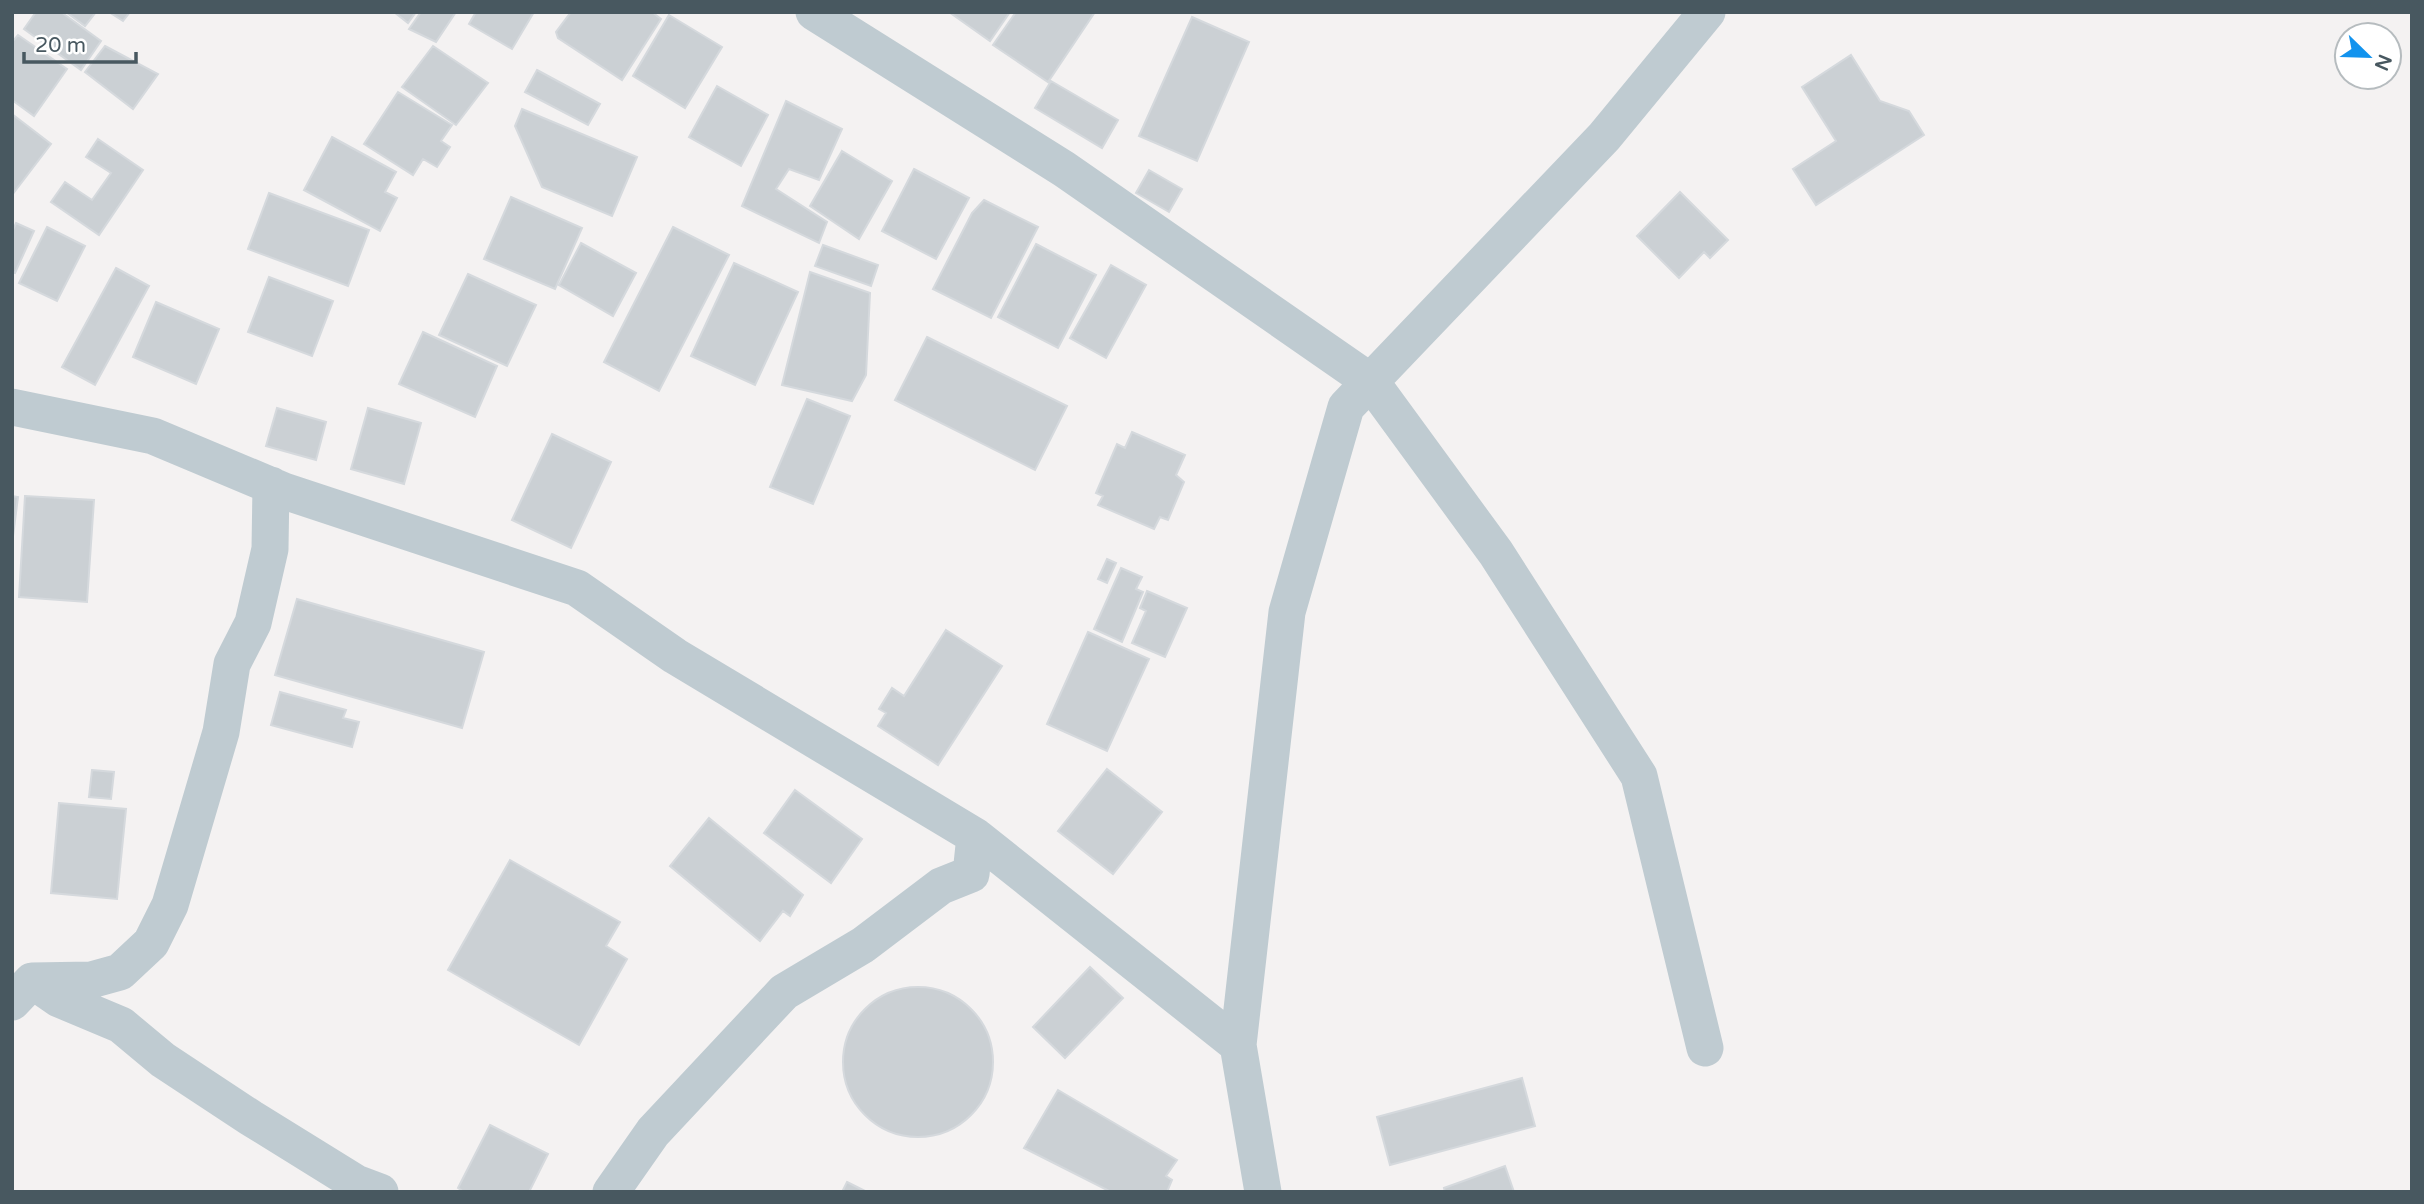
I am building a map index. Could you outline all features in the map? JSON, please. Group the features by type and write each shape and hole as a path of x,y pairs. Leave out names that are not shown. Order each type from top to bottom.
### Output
{"street":[{"path":"814,12 1064,169 1371,382 1496,552 1639,776 1705,1048"},
{"path":"1263,1192 1238,1045 1287,612 1346,407 1604,137 1707,12"},
{"path":"12,407 153,436 271,485 577,588 674,656 975,836 1238,1045"},
{"path":"19,984 91,980 120,972 151,943 170,905 220,732 232,664 253,623 270,549 271,485"},
{"path":"611,1192 653,1132 784,992 863,945 941,886 971,874 975,836"},
{"path":"19,984 121,1025 163,1060 251,1118 356,1183 380,1192"}],"building":[{"path":"36,12 61,12 101,41 81,70 24,29"},
{"path":"66,12 96,12 85,26"},
{"path":"109,12 130,12 123,21"},
{"path":"394,12 416,12 408,23"},
{"path":"421,12 456,12 436,42 409,29"},
{"path":"476,12 534,12 512,49 469,24"},
{"path":"571,12 652,12 661,19 622,80 558,38 556,32"},
{"path":"949,12 1010,12 990,41"},
{"path":"1016,12 1095,12 1048,82 993,45"},
{"path":"669,15 722,47 685,108 633,76"},
{"path":"1192,17 1249,42 1197,161 1139,136"},
{"path":"18,35 67,69 34,116 12,100 12,42"},
{"path":"105,46 158,74 133,109 85,72"},
{"path":"433,46 488,83 456,125 402,87"},
{"path":"1851,55 1880,101 1909,111 1924,135 1816,205 1793,169 1836,141 1802,87"},
{"path":"537,70 600,104 588,125 525,92"},
{"path":"1051,81 1118,120 1102,148 1035,108"},
{"path":"717,86 768,115 741,166 689,137"},
{"path":"398,92 452,125 441,141 450,147 437,167 423,159 413,175 364,144"},
{"path":"786,101 842,129 819,180 789,169 776,189 827,222 819,243 742,206"},
{"path":"522,109 637,157 612,216 542,187 515,126"},
{"path":"12,114 51,144 12,195"},
{"path":"332,137 396,172 385,192 397,198 380,231 304,190"},
{"path":"98,139 143,170 99,235 51,202 65,182 92,200 111,173 86,157"},
{"path":"842,151 892,181 859,239 810,206"},
{"path":"914,169 969,198 936,259 882,231"},
{"path":"1149,170 1182,189 1169,212 1136,193"},
{"path":"1680,192 1728,240 1710,258 1704,252 1679,278 1637,236"},
{"path":"269,193 369,230 348,286 248,249"},
{"path":"511,197 582,228 555,289 484,259"},
{"path":"984,200 1038,227 991,318 933,289 972,213"},
{"path":"16,223 34,231 15,273 12,272 12,232"},
{"path":"47,227 85,246 57,301 19,283"},
{"path":"673,227 729,255 659,391 604,362"},
{"path":"581,243 636,273 613,316 559,285"},
{"path":"1036,244 1096,275 1058,348 998,317"},
{"path":"823,245 878,265 871,286 815,266"},
{"path":"734,263 798,292 755,385 691,356"},
{"path":"1111,265 1146,285 1106,358 1070,338"},
{"path":"116,268 149,286 95,385 62,367"},
{"path":"810,272 870,293 866,375 852,401 782,385"},
{"path":"468,274 536,305 507,366 439,335"},
{"path":"269,277 333,301 312,356 248,332"},
{"path":"156,302 219,329 196,384 133,357"},
{"path":"423,332 497,366 475,417 399,384"},
{"path":"927,337 1067,406 1035,470 895,400"},
{"path":"807,399 850,416 813,504 770,487"},
{"path":"277,408 326,422 316,460 266,446"},
{"path":"368,408 421,423 404,484 351,469"},
{"path":"1132,432 1185,455 1176,475 1184,482 1168,520 1160,517 1154,529 1098,505 1103,496 1096,493 1117,444 1125,448"},
{"path":"552,434 611,462 571,548 512,520"},
{"path":"12,496 18,497 12,544"},
{"path":"25,496 94,500 87,602 19,597"},
{"path":"1107,559 1116,563 1107,583 1098,579"},
{"path":"1121,568 1142,577 1136,589 1143,592 1122,642 1094,629"},
{"path":"1147,591 1187,608 1165,657 1132,643 1146,611 1140,608"},
{"path":"297,599 484,652 462,728 275,675"},
{"path":"946,630 1002,666 938,765 878,726 886,713 879,709 892,688 904,696"},
{"path":"1088,632 1149,659 1107,751 1047,724"},
{"path":"280,692 346,710 343,718 359,722 352,747 271,725"},
{"path":"1107,769 1162,812 1113,874 1058,831"},
{"path":"92,770 114,772 111,799 89,797"},
{"path":"795,790 862,839 831,883 764,833"},
{"path":"59,803 126,809 117,899 51,893"},
{"path":"709,818 803,895 790,916 783,911 760,941 670,866"},
{"path":"510,860 620,922 606,946 627,959 579,1045 448,970"},
{"path":"1090,967 1123,998 1065,1058 1033,1027"},
{"path":"918,987 947,993 971,1009 987,1033 993,1062 987,1091 971,1115 947,1131 918,1137 889,1131 865,1115 849,1091 843,1062 849,1033 865,1009 889,993"},
{"path":"1522,1078 1535,1126 1390,1165 1377,1117"},
{"path":"1058,1090 1177,1160 1166,1176 1172,1180 1167,1192 1111,1192 1024,1148"},
{"path":"490,1125 548,1154 529,1192 464,1192 458,1188"},
{"path":"1505,1166 1514,1192 1445,1192 1444,1188"},
{"path":"847,1182 867,1192 842,1192"}]}
